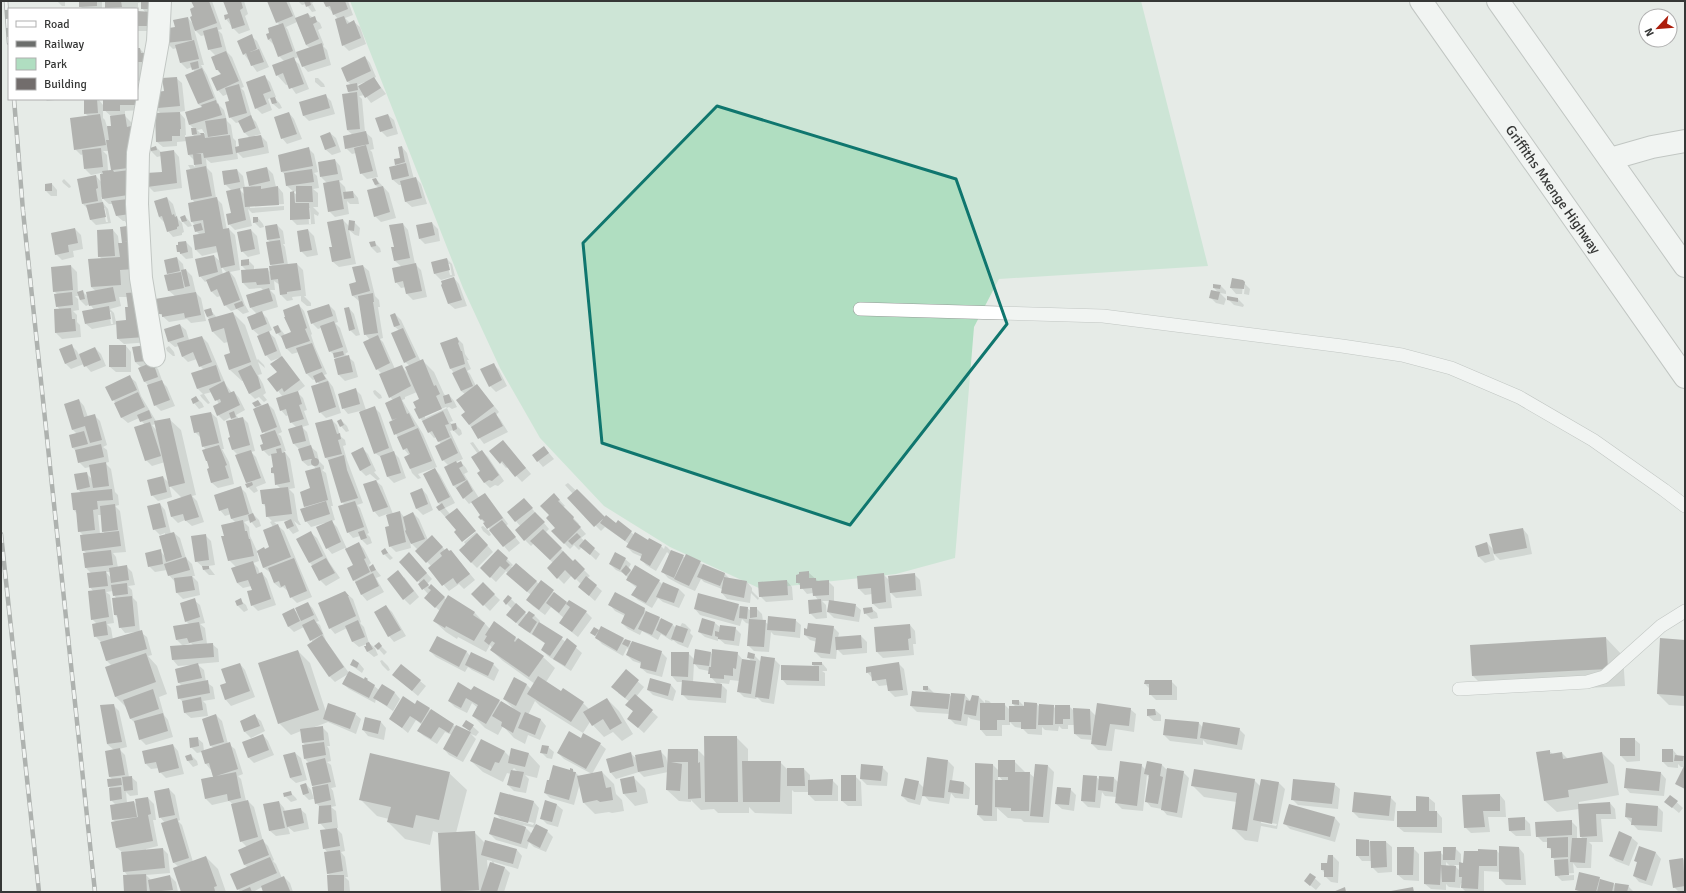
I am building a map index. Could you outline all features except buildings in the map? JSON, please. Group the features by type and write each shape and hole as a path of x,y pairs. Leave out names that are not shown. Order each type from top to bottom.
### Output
{"street":[{"path":"154,356 141,278 137,204 138,153 158,41 160,1"},
{"name":"Griffiths Mxenge Highway","path":"1421,1 1685,377"},
{"path":"1498,1 1685,266"},
{"path":"1610,159 1685,141"}],"lane":[{"path":"860,309 1102,316 1342,346 1402,356 1451,368 1519,397 1593,440 1685,506"},
{"path":"1459,689 1587,682 1604,678 1661,626 1685,611"}],"highlighted area":[{"path":"717,106 956,179 1007,324 850,525 602,443 583,243"}],"green space":[{"path":"350,1 1141,1 1208,266 999,279 974,327 955,558 896,574 761,589 670,547 604,506 540,438 500,368 463,288"}],"railway":[{"path":"6,1 8,29"},
{"path":"14,100 23,211 95,892"},
{"path":"1,534 39,892"}]}
